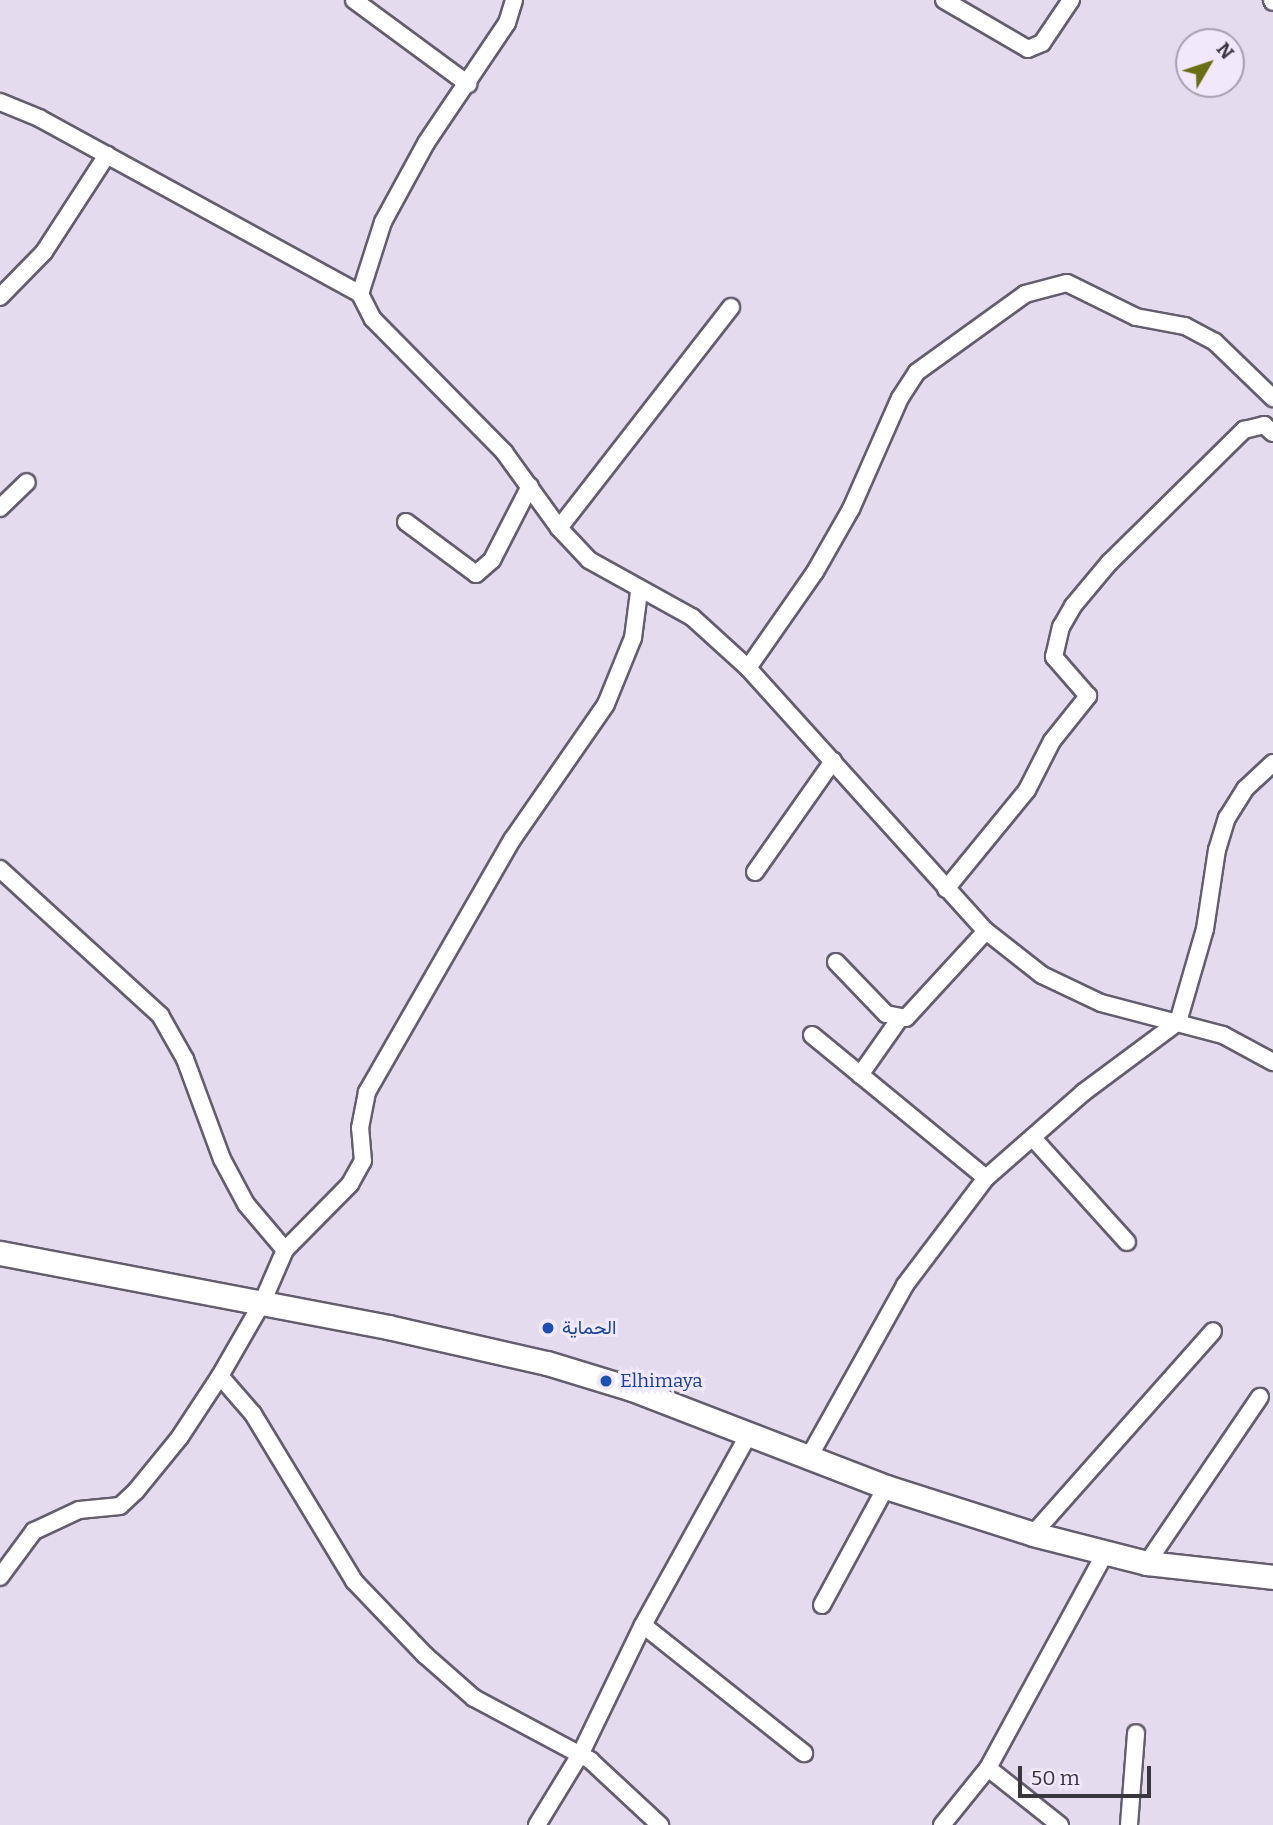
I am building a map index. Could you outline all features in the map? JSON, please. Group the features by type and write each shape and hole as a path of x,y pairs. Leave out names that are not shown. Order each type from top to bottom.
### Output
{"main road":[{"path":"0,1253 262,1303 547,1363 632,1389 886,1487 1033,1534 1146,1563 1273,1577"}],"street":[{"path":"354,0 468,84"},
{"path":"360,294 383,222 426,143 507,23 514,0"},
{"path":"944,0 1028,49 1042,43 1071,0"},
{"path":"0,102 107,155 360,294 373,320 505,452 559,528 589,560 639,592 692,617 748,668 986,931 1042,975 1072,992 1223,1035 1273,1062"},
{"path":"0,297 50,243 107,155"},
{"path":"748,668 845,520 869,475 900,398 917,372 1025,294 1067,283 1136,317 1185,326 1215,342 1273,398"},
{"path":"559,528 731,307"},
{"path":"946,889 1027,790 1052,741 1088,696 1054,657 1061,627 1073,606 1109,563 1244,430 1264,425 1273,433"},
{"path":"0,508 27,482"},
{"path":"407,522 476,574 492,561 530,486"},
{"path":"0,1577 34,1531 79,1510 127,1501 180,1437 220,1376 262,1303 285,1250 350,1184 363,1161 360,1128 367,1092 512,840 606,704 633,638 639,592"},
{"path":"755,872 833,761"},
{"path":"809,1457 905,1285 986,1178 1084,1092 1178,1022 1205,929 1217,850 1227,818 1245,789 1273,763"},
{"path":"0,869 160,1014 185,1059 222,1159 246,1203 285,1250"},
{"path":"860,1075 900,1018 912,1015 986,931"},
{"path":"836,962 877,1006 900,1018"},
{"path":"812,1035 986,1178"},
{"path":"1033,1138 1127,1242"},
{"path":"1033,1534 1213,1331"},
{"path":"220,1376 253,1414 311,1516 371,1599 474,1698 581,1754 660,1825"},
{"path":"1146,1563 1260,1397"},
{"path":"537,1825 581,1754 643,1625 749,1434"},
{"path":"822,1605 886,1487"},
{"path":"942,1825 988,1768 1105,1553"},
{"path":"643,1625 804,1754"},
{"path":"1129,1825 1136,1733"},
{"path":"988,1768 1060,1825"}],"place":[{"name":"الحماية","path":"548,1328"},
{"name":"Elhimaya","path":"606,1381"}]}
